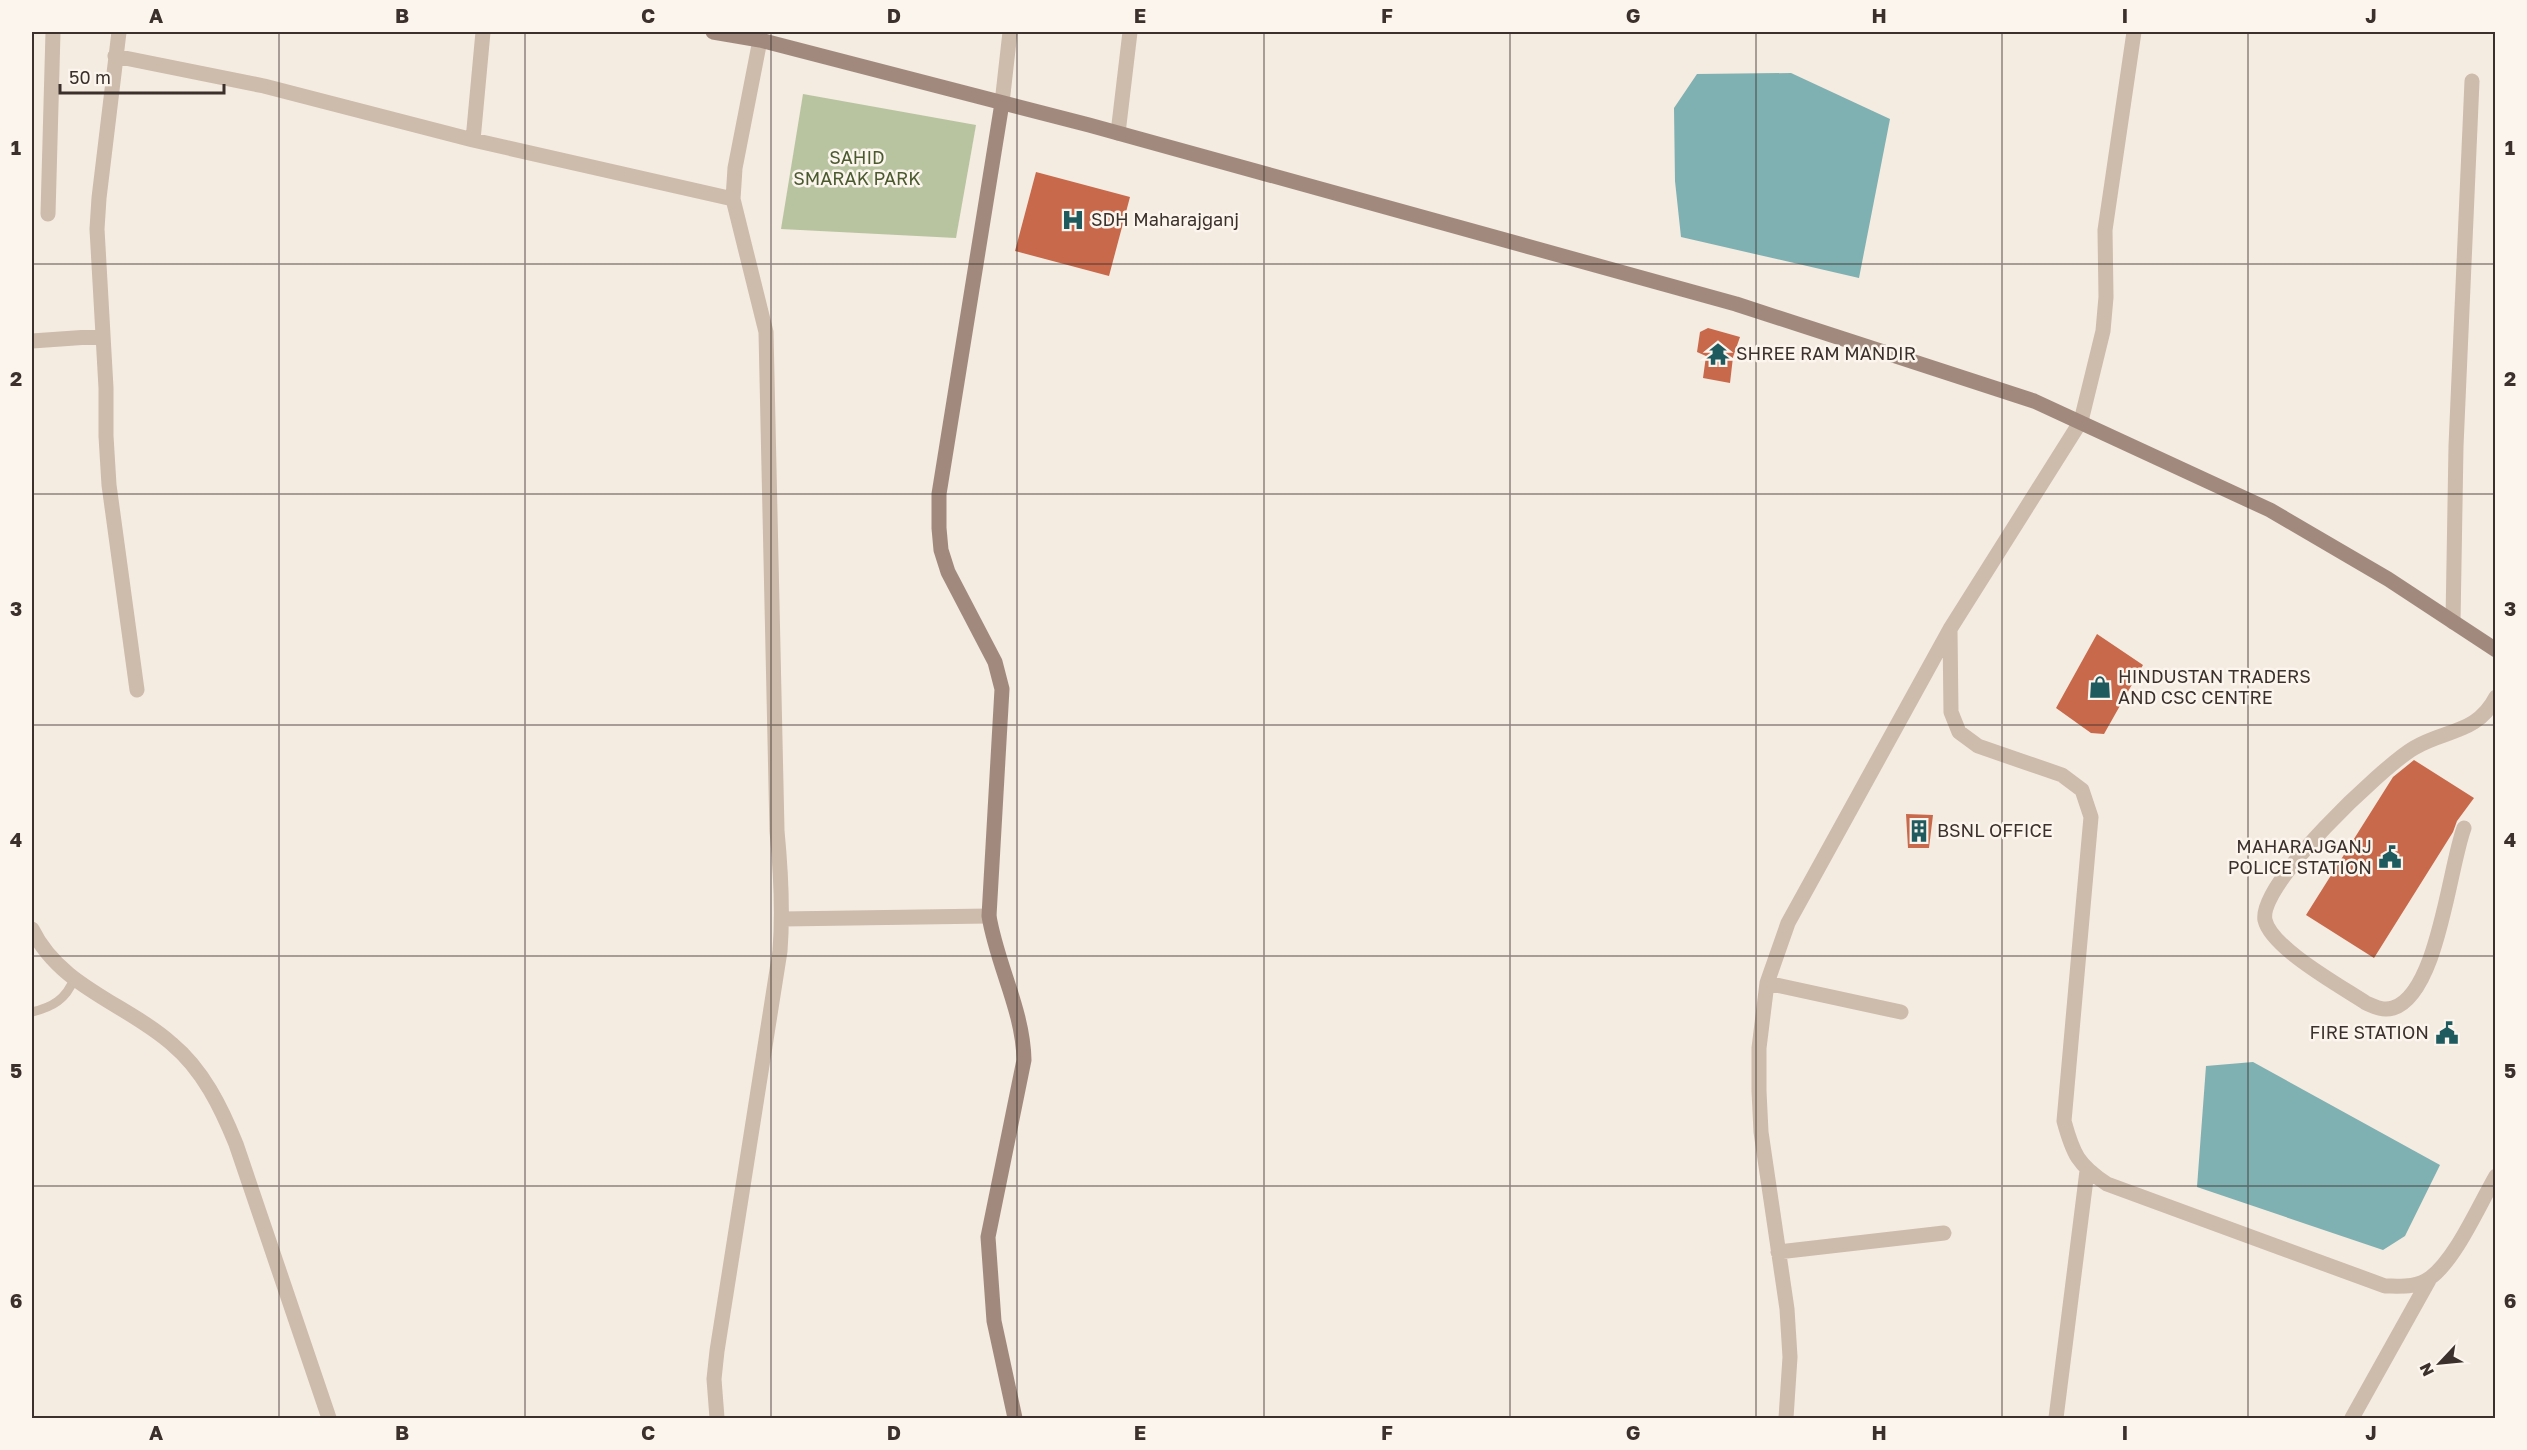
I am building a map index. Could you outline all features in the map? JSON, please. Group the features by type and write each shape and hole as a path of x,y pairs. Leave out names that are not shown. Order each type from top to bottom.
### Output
{"street":[{"path":"48,214 53,32"},
{"path":"119,32 97,229 109,485 137,690"},
{"path":"473,140 483,32"},
{"path":"719,32 759,40 1118,133 1736,303 2034,401 2270,510 2388,579 2496,650"},
{"path":"1010,32 1002,103 939,494 939,528 941,550 948,572 995,662 1002,689 989,916 993,940 1019,1019 1024,1041 1024,1060 988,1237 994,1321 1014,1419"},
{"path":"1118,133 1130,32"},
{"path":"1786,1419 1790,1357 1787,1309 1761,1132 1759,1091 1759,1048 1767,983 1788,923 1950,629 2080,421 2103,331 2106,297 2105,230 2134,32"},
{"path":"717,1419 714,1378 717,1351 780,951 783,919 777,831 766,332 733,199 735,168 759,40"},
{"path":"115,56 300,94 473,140 733,199"},
{"path":"2453,622 2456,446 2472,81"},
{"path":"32,341 103,336"},
{"path":"1950,629 1951,712 1959,732 1978,746 2062,775 2082,790 2091,817 2064,1121 2072,1149 2087,1171 2107,1184 2385,1286 2409,1286 2429,1280"},
{"path":"2464,828 2452,866 2441,928 2419,981 2409,998 2394,1008 2380,1009 2366,1003 2288,951 2274,937 2265,920 2267,903 2275,888 2334,817 2397,759 2430,740 2475,723 2484,716 2496,696"},
{"path":"783,919 989,916"},
{"path":"32,929 39,946 61,970 172,1043 193,1064 209,1087 236,1144 329,1419"},
{"path":"1767,983 1901,1012"},
{"path":"2056,1419 2087,1171"},
{"path":"2352,1419 2429,1280 2446,1263 2496,1176"},
{"path":"1778,1252 1944,1233"}],"lane":[{"path":"32,1012 62,999 69,992 74,978"}],"green space":[{"name":"SAHID SMARAK PARK","path":"803,94 976,125 956,238 781,229"}],"water":[{"path":"1791,73 1890,119 1859,278 1681,237 1675,181 1674,108 1697,74"},
{"path":"2253,1062 2440,1165 2405,1236 2383,1250 2197,1187 2206,1066"}],"building":[{"path":"1036,172 1130,197 1109,276 1015,251"},
{"name":"SHREE RAM MANDIR","path":"1708,328 1740,337 1733,357 1730,383 1703,378 1706,356 1697,352 1700,332"},
{"name":"HINDUSTAN TRADERS AND CSC CENTRE","path":"2097,634 2143,665 2104,734 2091,733 2056,708"},
{"name":"MAHARAJGANJ POLICE STATION","path":"2414,760 2474,798 2457,821 2453,832 2374,958 2306,915 2393,777"},
{"name":"BSNL OFFICE","path":"1906,814 1933,815 1929,848 1908,848"}],"place":[{"name":"SDH Maharajganj","path":"1073,220"},
{"name":"SHREE RAM MANDIR","path":"1718,354"},
{"name":"HINDUSTAN TRADERS AND CSC CENTRE","path":"2100,687"},
{"name":"BSNL OFFICE","path":"1919,831"},
{"name":"MAHARAJGANJ POLICE STATION","path":"2390,857"},
{"name":"FIRE STATION","path":"2447,1033"}]}
